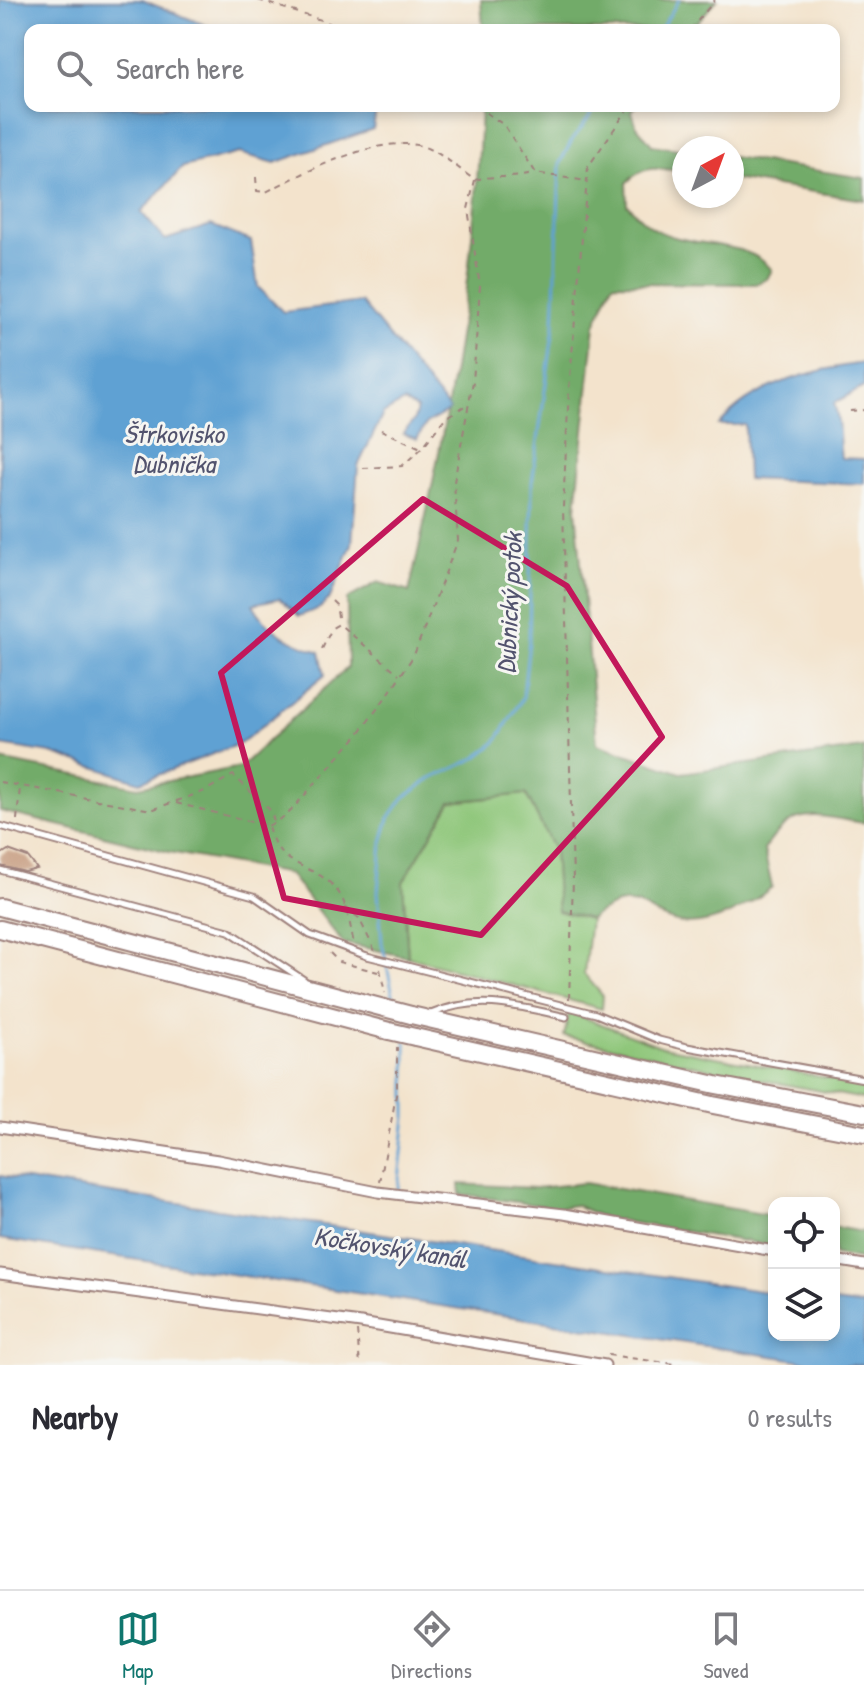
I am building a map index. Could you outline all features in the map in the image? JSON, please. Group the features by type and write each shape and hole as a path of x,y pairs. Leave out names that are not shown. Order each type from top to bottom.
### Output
{"highway":[{"path":"0,907 417,1016 701,1082 864,1113"},
{"path":"0,929 389,1031 713,1105 864,1134"}],"street":[{"path":"0,1127 218,1160 378,1192 564,1214 768,1250"},
{"path":"840,1261 864,1265"},
{"path":"0,1274 358,1323 605,1365"}],"lane":[{"path":"0,826 254,896 324,941 367,956 569,1006 687,1047 864,1079"},
{"path":"0,870 229,931 285,965 317,991"},
{"path":"417,1016 486,1001 566,1017"}],"path":[{"path":"258,0 330,24"},
{"path":"695,24 715,0"},
{"path":"485,112 504,125 535,173"},
{"path":"569,1006 573,864 563,507 569,390 587,181 593,157 626,112"},
{"path":"256,177 257,191 266,192 358,153 403,144 428,148 475,180 494,175 512,177 535,173 587,181"},
{"path":"175,803 268,826 287,815 357,736 414,655 436,606 458,540 454,482 469,403 480,286 468,209 475,180"},
{"path":"363,468 402,466 422,448 445,418 469,403"},
{"path":"850,411 864,410"},
{"path":"381,430 422,448"},
{"path":"332,601 336,605 339,624 400,675"},
{"path":"322,649 332,628 339,624"},
{"path":"0,782 64,791 151,810 175,803 233,775 271,811 274,823"},
{"path":"16,830 20,786"},
{"path":"268,826 283,857 324,879 340,893 357,953"},
{"path":"324,941 339,962 380,973"},
{"path":"358,1323 360,1365"}],"highlighted area":[{"path":"423,499 567,586 662,737 481,935 284,898 221,673"}],"green space":[{"path":"481,0 717,0 695,24 483,24"},
{"path":"481,112 632,112 636,125 652,145 672,148 672,171 646,170 633,177 626,183 627,204 655,229 684,239 748,253 772,270 767,279 756,284 613,283 595,325 576,508 597,744 681,773 864,748 864,823 807,816 786,825 764,850 772,887 742,908 718,919 681,923 630,903 606,909 590,919 558,911 554,850 526,794 451,802 403,882 408,957 343,943 289,874 169,852 0,811 0,760 138,787 240,767 348,667 347,599 378,582 409,592 447,411 473,229"},
{"path":"744,159 864,178 864,200 744,181"},
{"path":"526,794 554,850 558,911 590,919 584,974 603,996 602,1009 408,957 403,882 451,802"},
{"path":"569,1012 663,1047 864,1085 864,1099 745,1077 564,1036"},
{"path":"585,1183 768,1215 768,1245 604,1218 575,1205 558,1208 460,1194 459,1184 535,1188"},
{"path":"840,1228 864,1232 864,1260 840,1256"}],"water":[{"name":"Štrkovisko Dubnička","path":"0,0 142,0 203,24 24,24 24,112 376,112 373,129 275,163 239,153 183,167 141,212 165,240 211,225 251,241 258,287 283,312 361,302 450,410 426,424 417,439 403,434 414,420 417,409 404,402 383,414 358,466 352,544 330,598 320,608 299,616 280,598 253,604 266,622 281,635 320,652 325,675 241,743 140,782 51,753 0,745"},
{"path":"864,363 864,387 834,403 841,458 864,459 864,484 747,479 745,425 719,425 733,411 766,389 785,381"},
{"name":"Kočkovský kanál","path":"0,1176 768,1292 768,1341 840,1341 840,1303 864,1306 864,1365 830,1365 0,1239"}],"building":[{"path":"8,850 28,857 37,869 25,872 0,866 0,855"}],"waterway":[{"name":"Dubnický potok","path":"664,24 679,0"},
{"name":"Dubnický potok","path":"395,1004 382,943 378,892 382,842 389,818 403,798 431,779 476,758 496,742 523,697 529,640 532,483 554,326 560,163 572,140 593,112"},
{"name":"Dubnický potok","path":"398,1189 406,1116 406,1042"}]}
